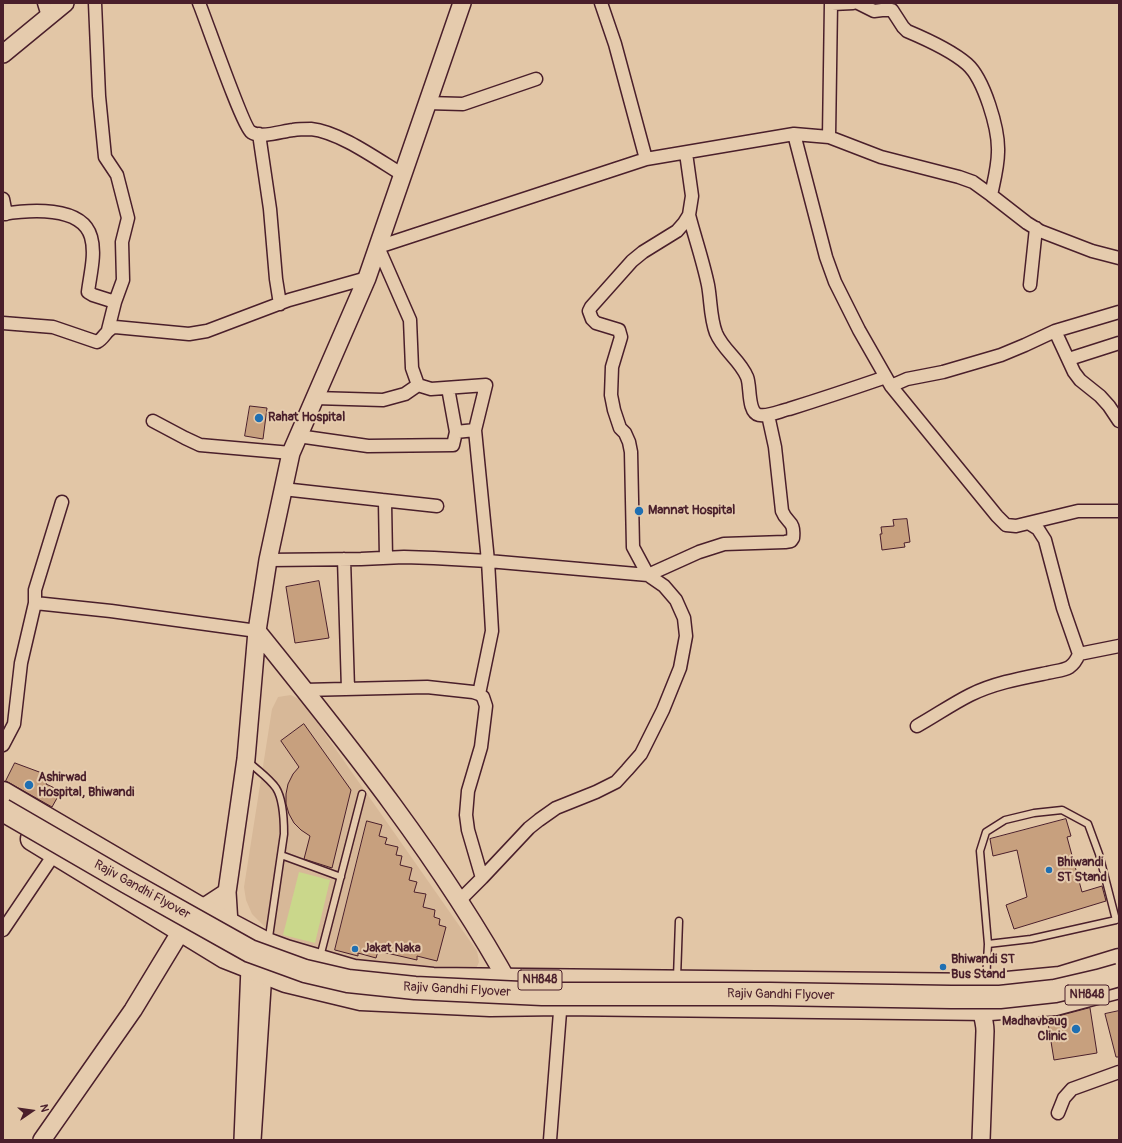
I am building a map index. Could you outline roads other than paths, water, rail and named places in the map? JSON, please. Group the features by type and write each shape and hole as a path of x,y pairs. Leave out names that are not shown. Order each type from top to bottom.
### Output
{"highway":[{"name":"NH848","path":"3,793 229,924 286,951 354,971 433,979 986,984 1060,978 1119,960"},
{"name":"Rajiv Gandhi Flyover","path":"3,810 250,951 305,971 348,981 416,988 542,994 770,994 951,998 1000,997 1055,991 1098,981 1119,974"},
{"name":"NH848","path":"3,822 225,957 286,981 361,999 490,1005 561,1004 989,1008 1055,1004 1119,987"}],"street":[{"path":"3,54 46,10 65,3"},
{"path":"3,323 53,327 97,342 101,340 108,330 115,302 123,280 122,242 128,218 117,175 105,157 99,96 95,3"},
{"path":"199,3 247,127 251,133 270,134 311,129 328,133 355,146 403,175"},
{"path":"211,949 229,924 226,892 246,759 257,631 268,560 291,453 367,278 462,3"},
{"path":"601,3 615,44 646,159"},
{"path":"829,136 832,3 853,3"},
{"path":"858,3 874,11 892,10 907,31 956,55 968,64 976,75 990,108 998,151 997,167 991,195"},
{"path":"427,103 463,104 536,79"},
{"path":"259,134 270,209 276,279 280,304"},
{"path":"378,247 646,159 794,134 829,136 881,157 973,182 1027,223 1036,228 1092,251 1119,258"},
{"path":"794,134 826,257 835,282 859,330 889,381 997,516 1006,525 1016,526 1030,524 1078,511 1119,511"},
{"path":"460,900 529,828 539,820 556,808 596,792 616,782 641,754 663,710 680,668 686,636 684,618 676,600 664,586 648,574 633,547 631,452 627,438 620,428 614,410 612,395 612,367 621,334 618,330 596,323 592,320 589,311 632,261 643,252 677,231 689,215 692,196 686,153"},
{"path":"3,199 4,214 23,210 64,213 82,222 91,236 92,256 88,292 115,302"},
{"path":"689,215 707,282 711,317 717,335 724,348 745,371 750,389 752,408 755,413 759,415 768,415 889,381 943,372 1001,355 1055,331 1119,312"},
{"path":"1030,285 1036,228"},
{"path":"378,247 410,320 412,368 418,385"},
{"path":"108,330 115,327 189,334 208,331 280,304 367,278"},
{"path":"1055,331 1074,372 1080,380 1100,396 1119,421"},
{"path":"1069,359 1119,343"},
{"path":"418,385 432,389 486,385 475,430 488,561 492,631 479,694"},
{"path":"315,398 383,400 405,394 418,385"},
{"path":"298,436 368,446 453,445 456,432 448,388"},
{"path":"268,560 434,558 648,574 699,552 724,544 777,543 791,541 793,538 793,526 783,515 782,511 776,454 768,415"},
{"path":"153,421 200,445 291,453"},
{"path":"456,432 475,430"},
{"path":"283,488 437,506"},
{"path":"382,500 385,502 386,506 386,558"},
{"path":"3,745 14,724 21,662 35,603 35,590 62,502"},
{"path":"917,726 971,694 1013,680 1070,667 1075,663 1079,654 1063,608 1045,540 1038,529 1030,524"},
{"path":"344,559 348,689"},
{"path":"35,603 110,611 257,631 396,809 460,900 520,1005"},
{"path":"1079,654 1119,646"},
{"path":"304,690 427,688 460,690 479,694 483,697 486,706 481,747 468,791 466,815 468,830 482,878"},
{"path":"3,930 7,913 55,853 68,832"},
{"path":"42,1140 133,1010 181,931 201,909 226,892"},
{"path":"243,1140 257,970 267,941"},
{"path":"252,1140 257,970"},
{"path":"550,1140 563,980"},
{"path":"986,984 989,1008 991,1140"},
{"path":"981,1140 985,1022 989,1008"},
{"path":"1058,1113 1064,1098 1072,1089 1119,1072"}],"lane":[{"path":"246,759 276,789 284,819 284,834 267,941"},
{"path":"319,960 362,794"},
{"path":"986,984 988,944 980,851 986,832 1005,820 1034,813 1062,810 1088,824 1099,854 1116,920 1031,939 988,944"},
{"path":"281,855 341,876"},
{"path":"677,981 679,921"}],"place":[{"name":"Rahat Hospital","path":"259,418"},
{"name":"Mannat Hospital","path":"639,511"},
{"name":"Ashirwad Hospital, Bhiwandi","path":"29,785"},
{"name":"Bhiwandi ST Stand","path":"1049,870"},
{"name":"Jakat Naka","path":"355,949"},
{"name":"Bhiwandi ST Bus Stand","path":"943,967"},
{"name":"Madhavbaug Clinic","path":"1076,1029"}]}
